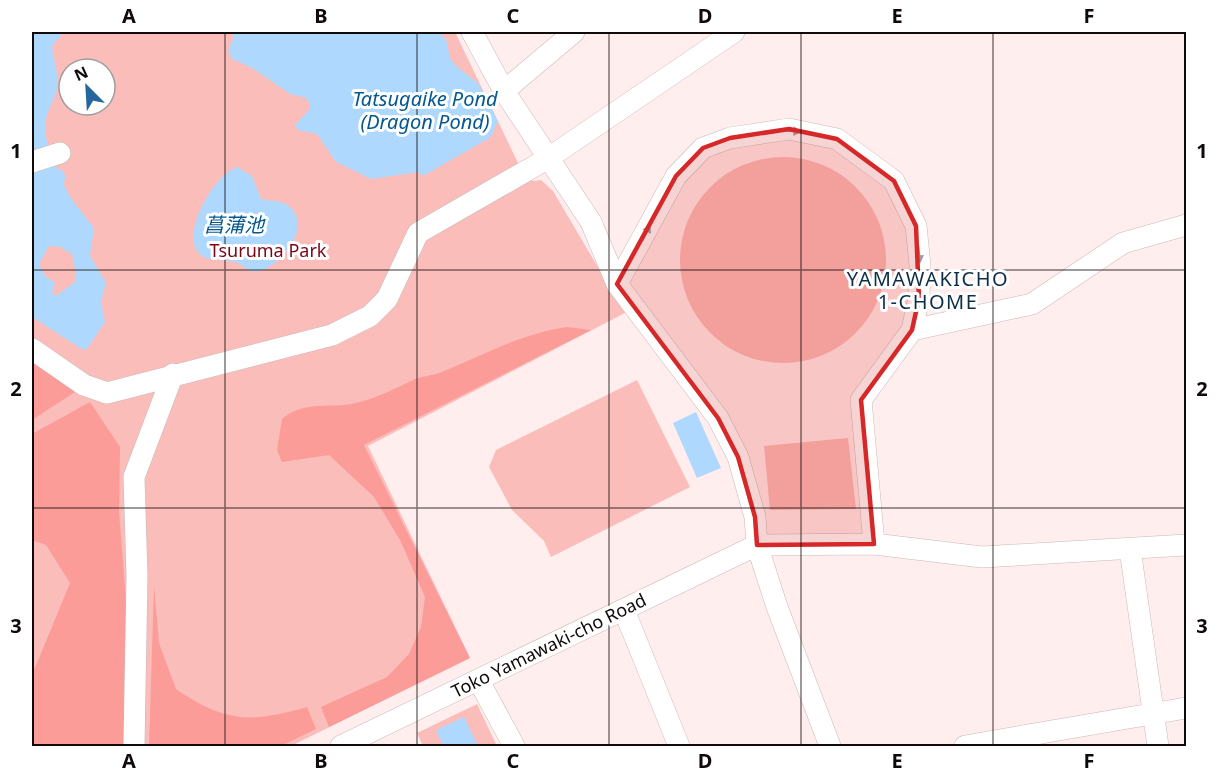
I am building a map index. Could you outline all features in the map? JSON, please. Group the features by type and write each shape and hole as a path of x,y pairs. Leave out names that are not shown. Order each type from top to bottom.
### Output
{"street":[{"path":"472,32 504,91 591,222 617,284 718,418 738,457 756,517 757,545 777,607 830,747"},
{"path":"504,91 574,32"},
{"path":"32,349 84,385 107,393 173,374 332,335 370,316 387,299 418,233 547,159 734,32"},
{"path":"617,284 676,176 702,148 730,138 789,129 837,139 894,181 916,226 920,265 919,298 912,330 861,400 874,544"},
{"path":"32,162 60,153"},
{"path":"912,330 1032,304 1123,243 1186,225"},
{"path":"134,747 137,576 134,477 173,374"},
{"path":"757,545 874,544 982,557 1186,545"},
{"name":"Toko Yamawaki-cho Road","path":"341,747 757,545"},
{"path":"1130,549 1158,747"},
{"path":"624,610 679,747"},
{"path":"479,681 514,747"},
{"path":"965,747 1186,708"}],"highlighted area":[{"path":"789,129 837,139 894,181 916,226 919,298 912,330 861,400 874,544 757,545 755,517 738,457 718,418 617,284 676,176 703,148 730,138"}],"green space":[{"name":"Tsuruma Park","path":"32,32 455,32 519,165 533,181 541,180 553,191 625,313 368,446 470,658 291,746 32,746"},
{"path":"773,157 793,157 813,161 832,169 856,187 874,211 882,230 886,260 882,290 874,309 856,333 832,351 813,359 793,363 773,363 753,359 734,351 718,340 703,325 692,309 684,290 680,270 680,250 684,230 692,211 703,195 718,180 734,169 753,161"},
{"path":"637,380 690,487 551,557 544,541 512,510 489,467 496,450"},
{"path":"848,438 856,509 770,510 764,446"},
{"path":"477,704 497,746 423,746 417,733"}],"shaded area":[{"path":"567,327 591,330 364,445 470,658 329,727 321,707 387,677 409,654 421,627 425,597 400,540 374,497 329,455 282,462 277,450 282,419 300,409 367,400 415,379 442,372 519,339"},
{"path":"32,355 75,392 32,420"},
{"path":"90,402 120,447 119,512 127,612 126,746 32,746 32,675 70,583 46,545 32,540 32,434"},
{"path":"154,586 159,643 176,689 210,708 239,717 270,716 307,707 316,729 281,746 149,746"}],"water":[{"path":"32,32 64,32 52,46 57,87 47,115 45,132 57,169 63,171 66,178 63,183 72,200 94,228 90,256 106,283 101,302 105,322 86,350 32,317 32,182 34,173 32,164","holes":["49,246 60,247 72,254 76,274 75,282 56,296 52,292 55,283 45,276 39,264"]},
{"name":"Tatsugaike Pond (Dragon Pond)","path":"230,32 438,32 446,39 450,58 456,66 479,84 498,121 491,137 423,176 419,172 371,179 336,162 317,134 298,130 295,125 309,110 310,104 306,98 290,94 252,68 232,59 228,51 234,36"},
{"name":"菖蒲池","path":"237,167 252,176 261,199 281,202 294,211 298,222 294,240 288,249 273,264 255,272 235,262 205,258 197,251 194,241 194,230 204,203 220,180"},
{"path":"696,412 721,468 697,478 673,423"},
{"path":"464,717 478,746 443,746 436,730"}],"district":[{"name":"YAMAWAKICHO 1-CHOME","path":"928,290"}]}
